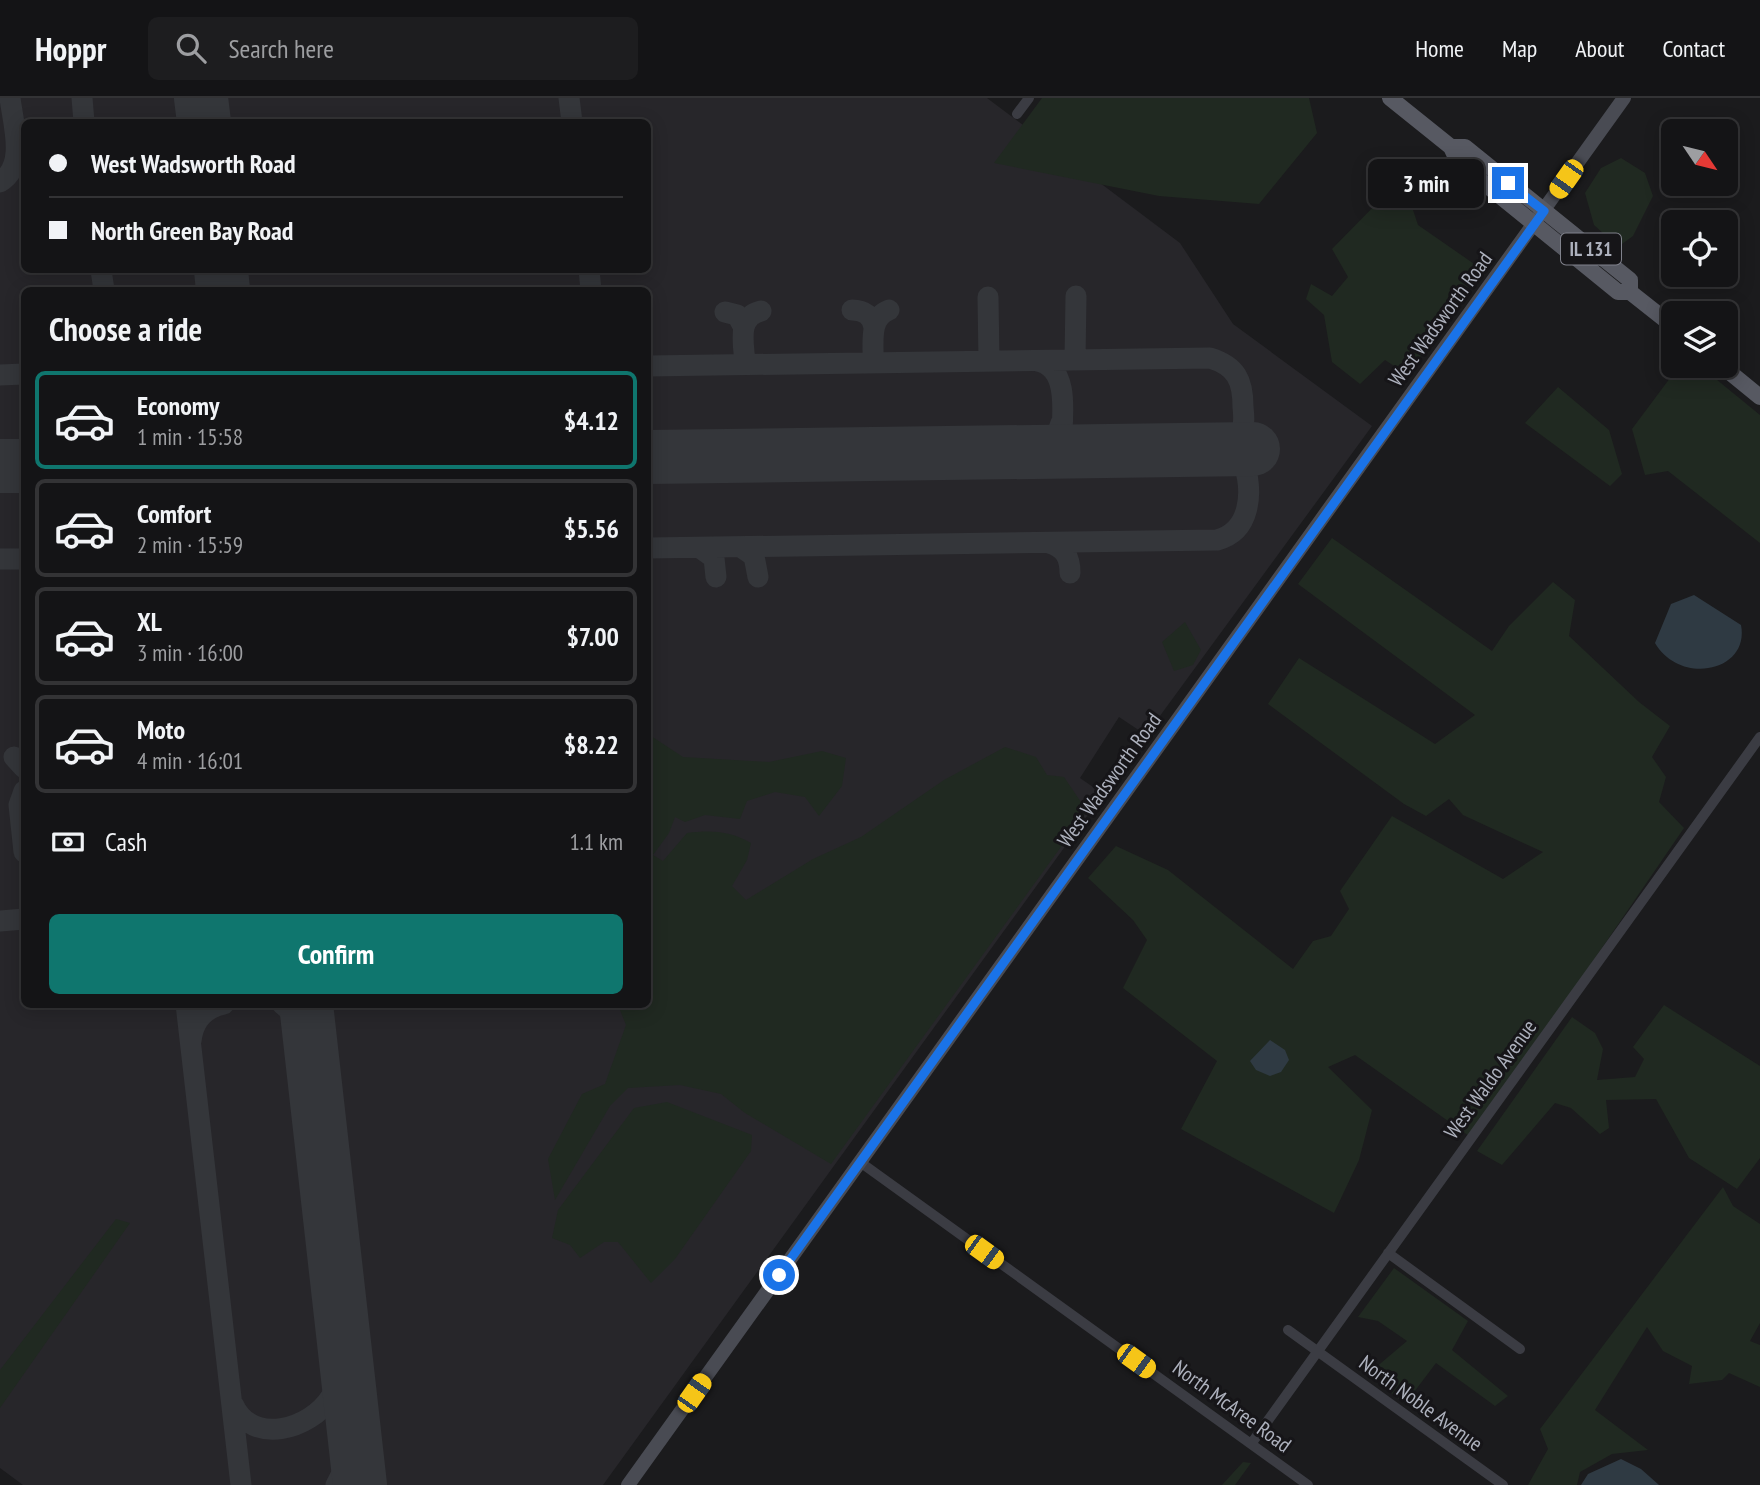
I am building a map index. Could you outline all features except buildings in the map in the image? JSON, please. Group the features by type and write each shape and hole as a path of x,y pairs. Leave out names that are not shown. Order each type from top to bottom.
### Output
{"main road":[{"name":"IL 131","path":"1390,98 1451,147 1465,148 1539,217 1630,281 1630,292 1661,317"},
{"name":"West Wadsworth Road","path":"628,1485 1624,98"},
{"path":"1737,378 1760,397"}],"street":[{"path":"1017,114 1029,98"},
{"name":"West Waldo Avenue","path":"1251,1444 1760,737"},
{"name":"North McAree Road","path":"860,1163 1308,1485"},
{"path":"1388,1253 1520,1349"},
{"name":"North Noble Avenue","path":"1288,1330 1503,1485"}],"shaded area":[{"path":"0,98 987,98 1180,243 1233,324 1372,426 1146,735 1119,717 1080,778 1103,794 603,1485 23,1485 0,1468"},
{"path":"1042,98 1309,98 1317,133 1259,204 1159,196 994,163"},
{"path":"1621,158 1645,173 1653,196 1633,236 1618,247 1594,225 1585,193 1601,168"},
{"path":"1417,176 1412,207 1418,225 1480,268 1408,375 1385,360 1360,384 1332,362 1324,315 1306,299 1311,284 1332,296 1348,277 1332,249 1384,196"},
{"path":"1670,378 1715,378 1760,415 1760,543 1668,471 1645,475 1632,429"},
{"path":"1558,387 1609,430 1622,474 1610,486 1525,423"},
{"path":"1332,538 1492,651 1509,626 1553,582 1575,600 1569,636 1639,702 1670,726 1652,757 1666,777 1659,802 1684,828 1472,1138 1355,1055 1328,1067 1372,1110 1359,1160 1334,1213 1181,1129 1217,1061 1123,988 1147,940 1133,920 1088,878 1116,846 1168,870 1293,969 1313,941 1331,936 1349,909 1340,891 1392,816 1503,879 1543,852 1463,815 1449,799 1426,816 1404,804 1268,704 1299,658 1435,744 1475,715 1298,584"},
{"path":"1694,595 1741,625 1741,641 1735,654 1724,663 1711,668 1696,669 1680,665 1666,656 1655,643 1671,604"},
{"path":"1185,622 1201,650 1193,665 1174,671 1162,642"},
{"path":"651,736 683,757 769,762 822,751 846,758 842,786 819,816 805,797 775,792 747,801 740,819 705,815 685,822 675,817 669,833 653,855 663,861 687,833 720,832 743,839 751,843 747,860 732,886 746,900 813,859 861,837 944,780 1005,747 1036,757 1047,775 1064,777 1087,811 831,1164 745,1113 721,1094 680,1085 628,1088 610,1106 555,1200 548,1159 582,1094 605,1084 626,1025 619,1008 651,1008"},
{"path":"1664,1005 1760,1066 1760,1158 1737,1189 1689,1158 1656,1099 1606,1100 1609,1128 1600,1134 1571,1108 1555,1103 1502,1165 1477,1151 1572,1017 1595,1033 1603,1049 1597,1080 1635,1077 1644,1059 1633,1047"},
{"path":"1270,1040 1285,1050 1289,1060 1281,1072 1270,1076 1256,1070 1250,1061"},
{"path":"667,1102 752,1135 751,1151 675,1259 651,1283 618,1242 604,1242 580,1258 570,1245 552,1238 558,1210 634,1108"},
{"path":"1723,1187 1733,1206 1760,1224 1760,1323 1750,1341 1760,1345 1760,1387 1729,1373 1722,1380 1689,1384 1692,1366 1663,1351 1647,1327 1595,1410 1648,1450 1612,1454 1580,1472 1577,1485 1528,1485 1548,1449 1540,1429"},
{"path":"116,1219 130,1223 0,1408 0,1370"},
{"path":"1394,1268 1468,1321 1452,1350 1508,1396 1495,1406 1436,1363 1405,1404 1368,1374 1407,1341 1378,1321 1358,1317"},
{"path":"1621,1459 1641,1469 1659,1485 1581,1485 1588,1474"},
{"path":"1243,1462 1251,1463 1235,1485 1222,1485"}],"taxiway":[{"path":"0,182 8,175 16,155 10,98"},
{"path":"82,98 84,119"},
{"path":"569,98 572,119"},
{"path":"101,273 104,287"},
{"path":"589,273 591,287"},
{"path":"1075,360 1076,296"},
{"path":"988,297 989,361"},
{"path":"852,310 867,314 874,328"},
{"path":"873,362 875,325 882,314 889,310"},
{"path":"745,364 745,325 753,314 761,311"},
{"path":"725,312 737,315 743,326"},
{"path":"651,366 1210,358 1232,370 1243,397 1242,431 1235,439 1217,449"},
{"path":"1037,361 1048,365 1056,374 1060,385 1063,398 1061,451"},
{"path":"0,375 21,374"},
{"path":"1039,451 1056,437 1061,423"},
{"path":"651,548 1217,540 1237,528 1247,509 1248,498 1244,464 1230,452 1217,449"},
{"path":"1049,543 1066,554 1070,573"},
{"path":"741,547 754,556 758,577"},
{"path":"700,548 714,558 716,577"},
{"path":"0,559 21,559"},
{"path":"14,757 21,765"},
{"path":"21,799 21,824"},
{"path":"0,921 21,919"},
{"path":"186,1008 241,1485"},
{"path":"191,1041 197,1022 205,1012 213,1008"},
{"path":"287,1008 299,1018 310,1039"},
{"path":"233,1404 242,1417 253,1425 267,1429 281,1429 310,1418 322,1408 338,1385 344,1344"},
{"path":"336,1485 356,1446"}],"runway":[{"path":"201,98 204,119"},
{"path":"221,273 223,287"},
{"path":"651,457 1253,449"},
{"path":"0,466 21,466"},
{"path":"306,1008 360,1485"}],"route":[{"path":"779,1275 1544,211 1508,183"}]}
